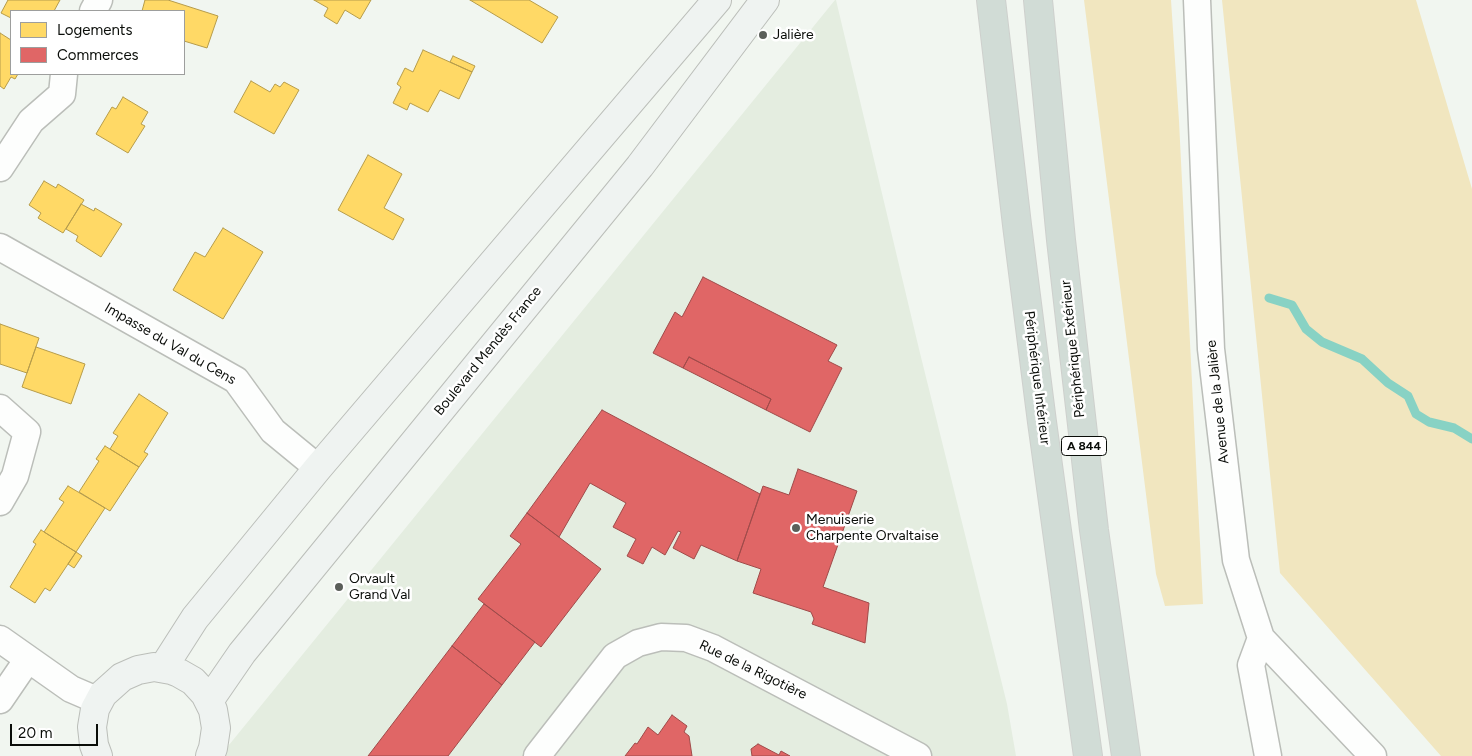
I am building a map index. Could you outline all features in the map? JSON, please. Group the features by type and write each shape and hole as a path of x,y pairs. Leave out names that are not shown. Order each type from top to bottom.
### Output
{"highway":[{"name":"Périphérique Intérieur","path":"991,0 1042,422 1088,756"},
{"name":"Périphérique Extérieur","path":"1038,2 1062,249 1093,520 1126,756"}],"main road":[{"path":"163,668 196,618 318,468 717,0"},
{"name":"Boulevard Mendès France","path":"209,701 242,653 640,166 765,0"},
{"path":"98,756 94,745 93,718 99,701 109,687 122,677 138,670 163,668 179,673 193,681 209,701 213,710 216,728 210,756"}],"street":[{"name":"Avenue de la Jalière","path":"1197,0 1211,350 1236,560 1261,638 1373,756"},
{"path":"0,168 31,121 62,94 64,75"},
{"name":"Impasse du Val du Cens","path":"0,246 236,380 273,431 318,468"},
{"path":"0,408 27,432 15,476 0,502"},
{"name":"Rue de la Rigotière","path":"536,756 615,656 638,643 661,637 686,638 713,648 918,756"},
{"path":"1261,638 1251,665 1268,756"},
{"path":"0,640 71,690 99,701"},
{"path":"0,700 28,659"}],"shaded area":[{"path":"835,0 1007,704 1016,756 220,756"},
{"path":"1084,0 1171,0 1179,121 1203,604 1165,606 1156,574"},
{"path":"1222,0 1416,0 1472,189 1472,756 1441,756 1280,573"}],"building: Logements":[{"path":"8,0 60,0 55,10 10,10 10,18 1,13"},
{"path":"145,0 168,0 218,16 207,48 185,41 185,10 142,10"},
{"path":"314,0 371,0 360,19 345,10 337,24 324,16 328,8"},
{"path":"470,0 529,0 558,17 542,43"},
{"path":"0,33 10,39 10,75 17,75 15,79 11,77 4,89 0,86"},
{"path":"423,50 472,72 459,99 440,90 428,112 410,103 407,110 393,103 401,87 397,84 405,68 413,72"},
{"path":"453,56 475,66 472,72 450,62"},
{"path":"251,81 270,92 275,84 280,87 284,82 299,90 274,134 234,112"},
{"path":"123,97 148,112 141,124 145,126 128,153 96,134 112,107 116,109"},
{"path":"368,155 402,174 384,208 404,219 393,240 338,210"},
{"path":"44,181 56,188 58,184 84,200 63,233 38,218 41,213 29,205"},
{"path":"81,204 94,211 95,208 122,224 101,257 76,241 78,236 66,229"},
{"path":"223,228 263,252 223,319 173,290 195,252 205,257"},
{"path":"0,324 39,338 27,373 0,364"},
{"path":"36,347 85,364 71,404 22,387"},
{"path":"139,394 168,413 144,452 148,454 139,467 110,449 118,436 113,433"},
{"path":"105,446 139,467 110,511 79,492 99,461 96,459"},
{"path":"68,486 105,508 76,552 44,532 64,502 59,499"},
{"path":"41,530 76,552 50,591 45,588 35,603 10,587 36,544 33,542"},
{"path":"76,552 82,556 74,568 68,564"}],"building: Commerces":[{"path":"703,277 837,345 828,361 842,368 810,432 766,410 771,399 689,357 683,368 653,353 675,312 682,317"},
{"path":"689,357 771,399 766,410 683,368"},
{"path":"602,410 760,494 737,561 701,545 694,559 673,548 681,532 678,531 665,555 652,547 643,564 627,556 636,539 613,527 626,503 590,483 559,537 527,513"},
{"name":"Menuiserie Charpente Orvaltaise","path":"798,469 857,491 823,587 869,603 865,643 812,624 814,619 811,612 753,593 761,569 737,561 763,486 789,495"},
{"path":"527,513 601,569 541,647 478,599 521,544 510,536"},
{"path":"484,604 535,642 502,685 452,646"},
{"path":"452,646 502,685 448,756 368,756"},
{"path":"672,715 687,726 684,732 689,736 692,756 625,756 635,743 637,744 648,727 658,735"},
{"path":"758,744 779,755 781,751 790,756 752,756 751,749"}],"waterway":[{"path":"1269,298 1292,305 1306,329 1322,342 1362,359 1388,383 1408,396 1416,414 1429,422 1454,428 1472,439"}],"place":[{"name":"Jalière","path":"763,35"},
{"name":"Menuiserie Charpente Orvaltaise","path":"796,528"},
{"name":"Orvault Grand Val","path":"339,587"}]}
